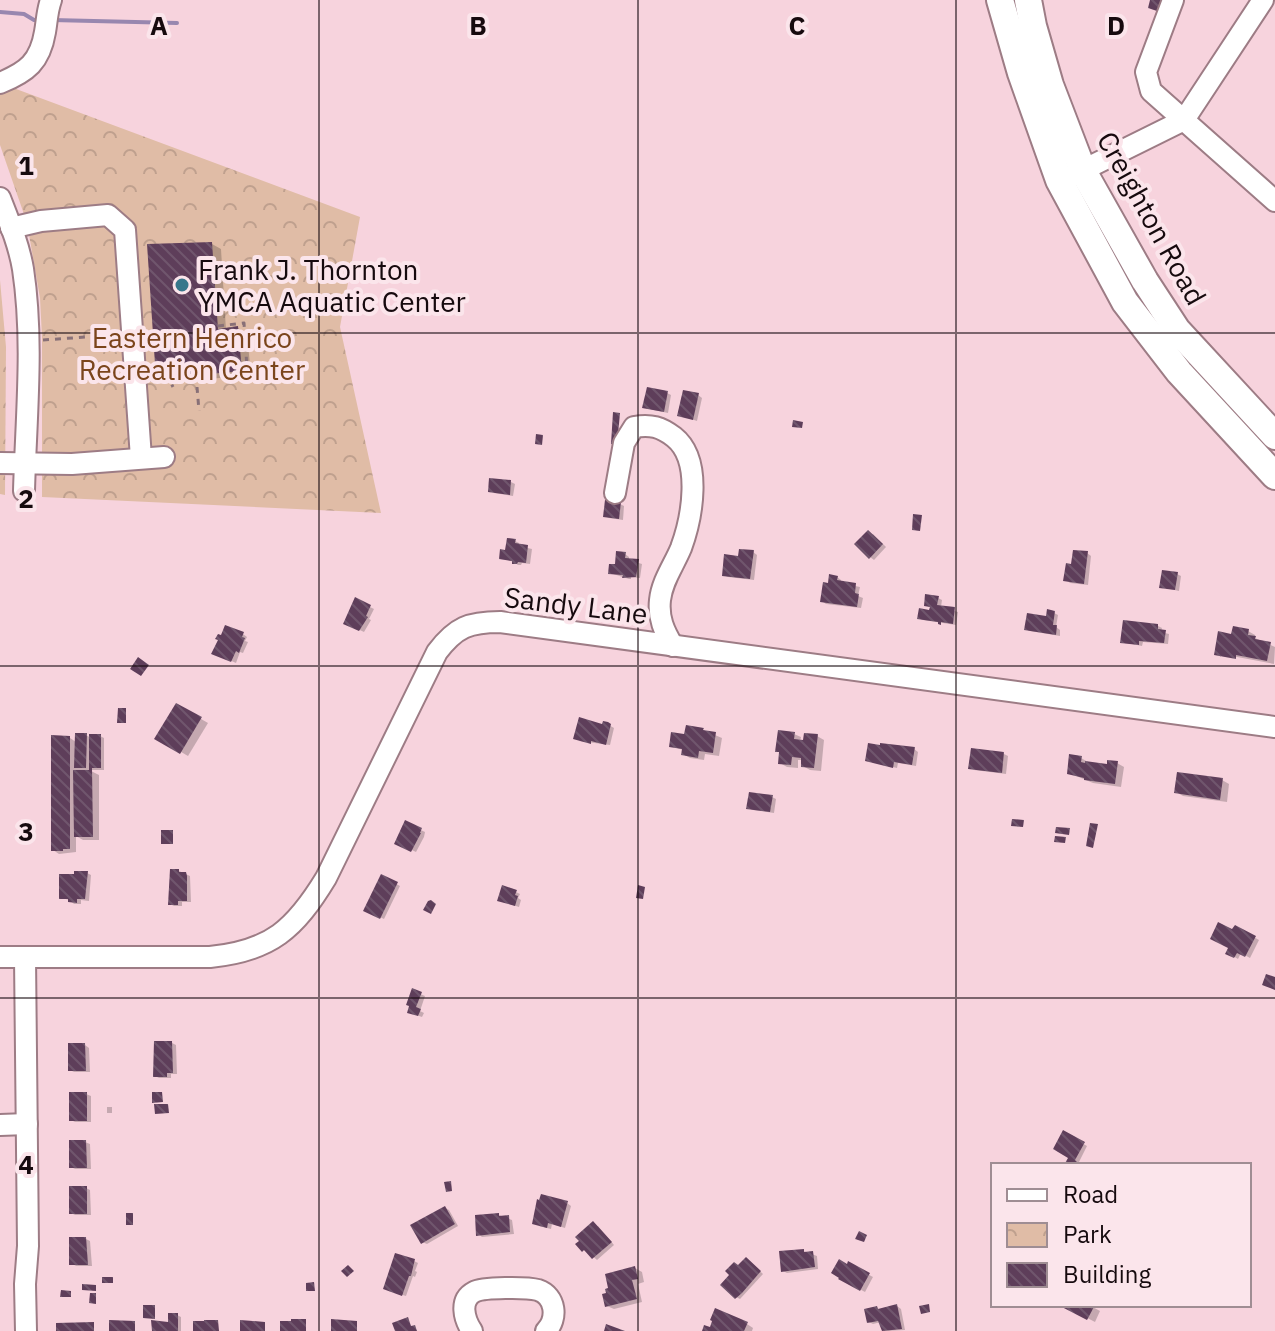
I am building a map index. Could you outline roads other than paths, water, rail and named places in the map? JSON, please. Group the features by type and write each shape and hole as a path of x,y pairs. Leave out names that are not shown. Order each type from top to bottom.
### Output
{"main road":[{"name":"Creighton Road","path":"1000,0 1021,73 1071,175 1125,302 1179,372 1275,476"},
{"name":"Creighton Road","path":"1028,0 1071,175 1177,330 1275,436"}],"street":[{"path":"1173,0 1146,72 1151,91 1275,201"},
{"path":"1071,175 1184,120 1263,0"},
{"path":"0,83 32,65 41,48 49,4"},
{"path":"0,198 22,266 28,321 24,491"},
{"path":"11,228 41,221 108,215 125,230 141,458"},
{"path":"615,493 624,443 634,427 650,424 666,430 680,442 689,458 692,497 681,546 660,599 662,628 673,646"},
{"path":"0,463 72,464 164,457"},
{"name":"Sandy Lane","path":"0,957 210,957 235,955 272,940 304,911 320,888 437,652 457,630 481,622 500,622 1275,727"},
{"path":"25,957 26,1331"},
{"path":"0,1125 27,1124"},
{"path":"472,1331 466,1323 465,1301 475,1291 510,1287 540,1290 551,1300 553,1324 546,1331"}],"waterway":[{"path":"0,12 24,14 39,20"},
{"path":"52,20 177,23"}],"place":[{"name":"Frank J. Thornton YMCA Aquatic Center","path":"182,285"}],"park label":[{"name":"Eastern Henrico Recreation Center","path":"192,353"}]}
